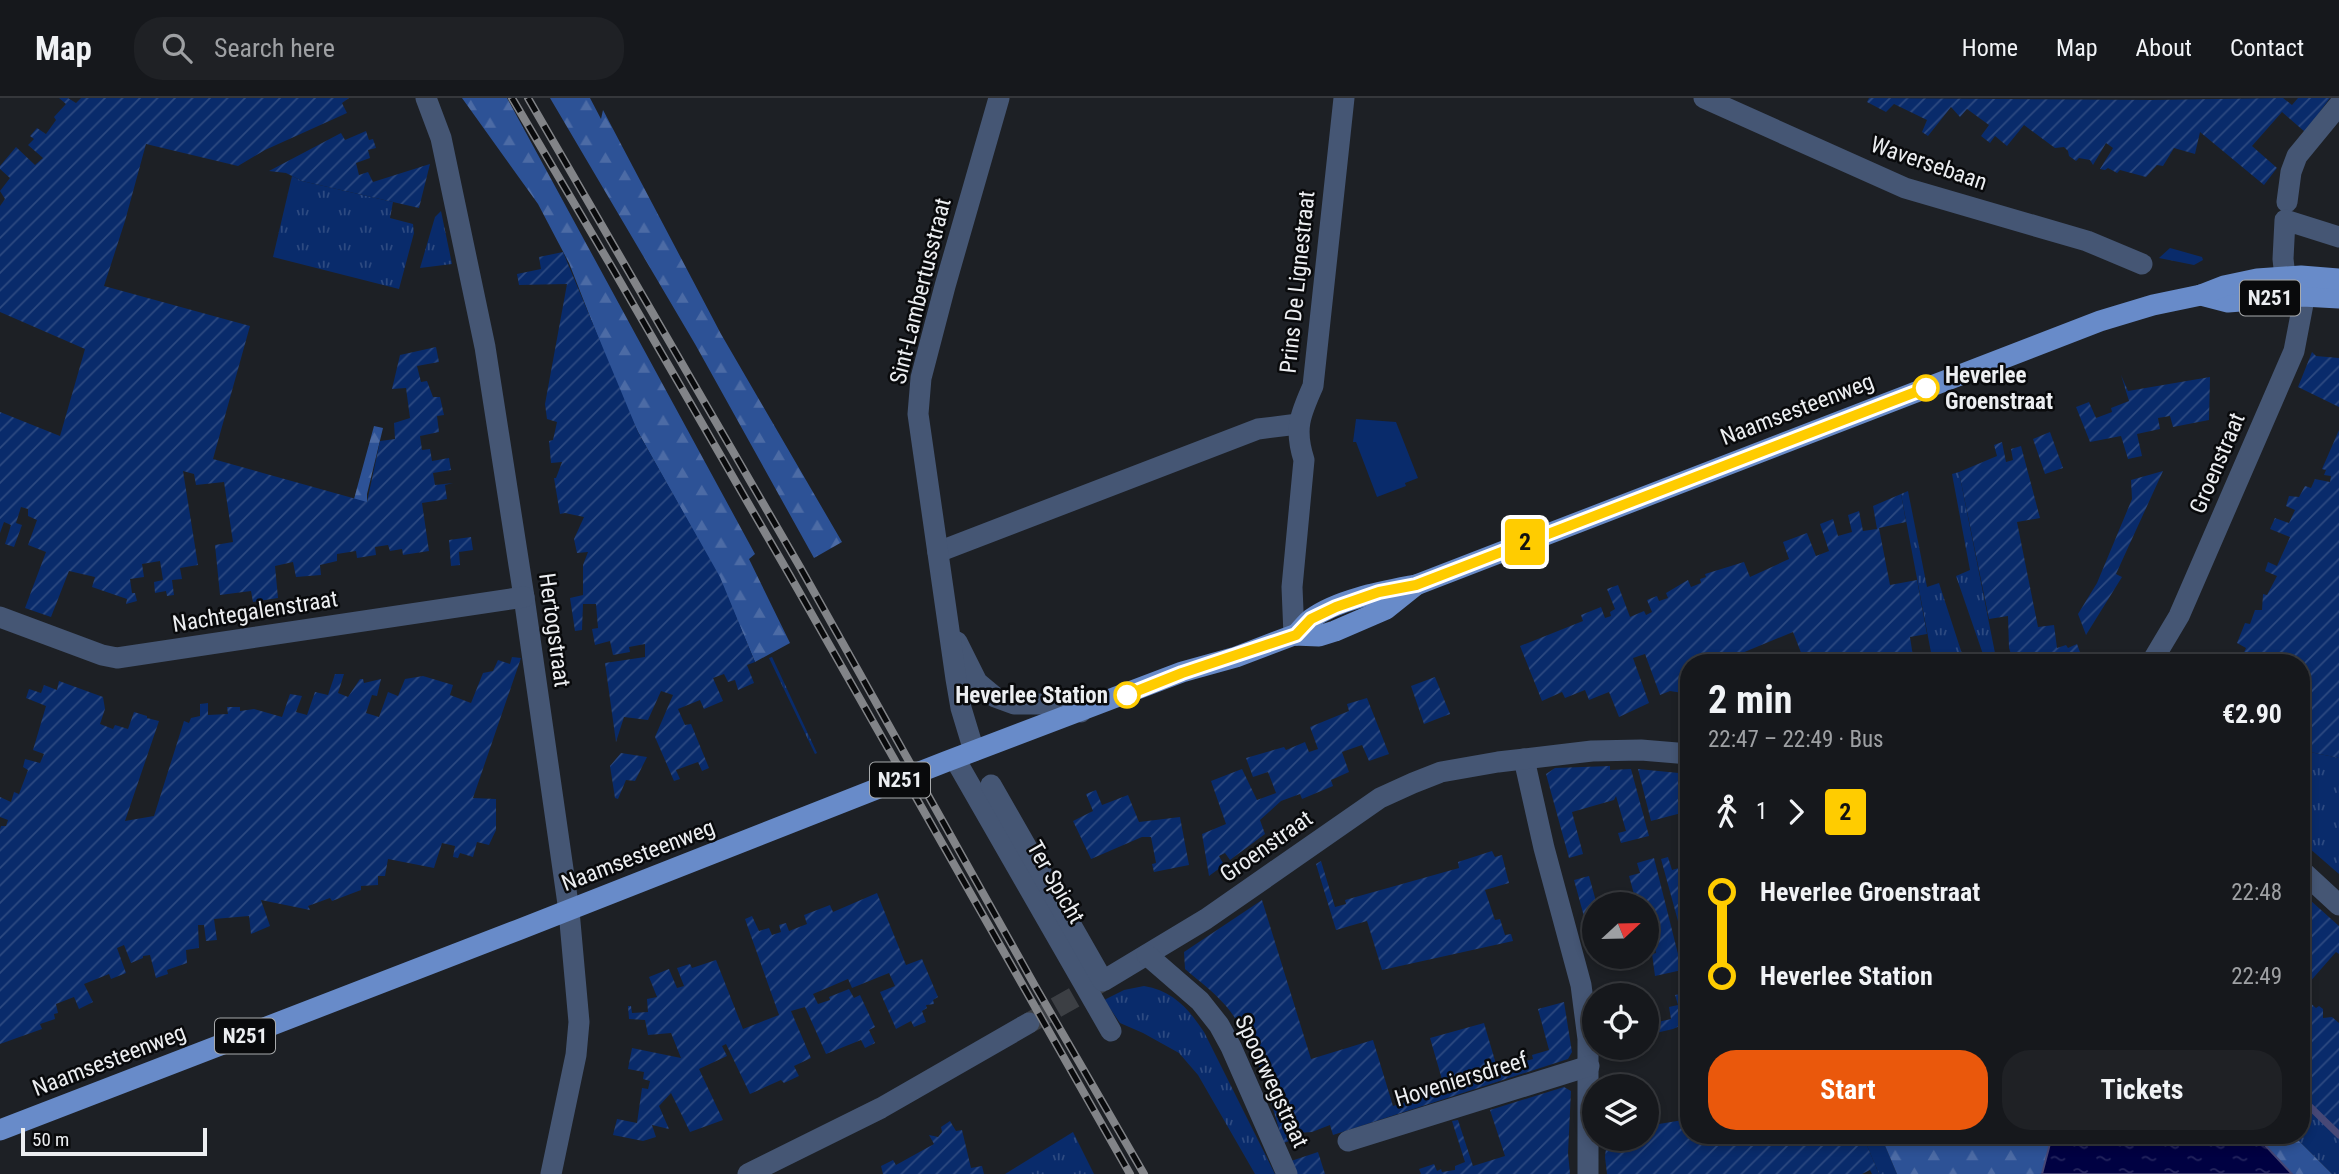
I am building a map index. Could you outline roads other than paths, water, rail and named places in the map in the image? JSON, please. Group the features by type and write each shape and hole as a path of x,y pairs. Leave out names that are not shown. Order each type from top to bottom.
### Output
{"main road":[{"name":"Naamsesteenweg","path":"0,1130 1182,673 1295,635 1319,636 1345,627 1386,609 1416,585 2100,321 2153,305 2201,295 2228,302 2294,286 2339,279"},
{"name":"Naamsesteenweg","path":"2294,286 2339,298"}],"street":[{"name":"Hertogstraat","path":"426,98 443,147 485,347 569,911 579,1022 576,1055 551,1174"},
{"name":"Sint-Lambertusstraat","path":"965,755 961,708 918,414 921,378 999,98"},
{"name":"Prins De Lignestraat","path":"1298,424 1313,386 1344,98"},
{"name":"Waversebaan","path":"1704,98 1905,188 2087,241 2142,264"},
{"name":"Groenstraat","path":"2156,654 2179,616 2294,351 2302,315 2294,286 2286,211 2291,172 2297,156 2339,105"},
{"path":"2286,211 2339,237"},
{"path":"938,552 1258,429 1298,424 1299,444 1304,460 1292,587 1295,635"},
{"name":"Nachtegalenstraat","path":"0,617 102,655 117,658 524,597"},
{"name":"Sint-Lambertusstraat","path":"949,624 977,682 995,697 1014,704 1059,704 1081,712"},
{"name":"Groenstraat","path":"991,786 1103,981 1206,919 1380,798 1440,772 1524,758 1592,751 1641,750 1680,753"},
{"name":"Ter Spicht","path":"965,755 1111,1031"},
{"path":"1524,758 1544,848 1581,985 1588,1039 1588,1174"},
{"path":"2310,878 2339,905"},
{"name":"Spoorwegstraat","path":"1147,955 1200,1001 1219,1024 1287,1174"},
{"path":"748,1174 881,1108 1029,1023"},
{"name":"Hoveniersdreef","path":"1348,1141 1589,1066"}],"water":[{"path":"2050,1144 2264,1144 2292,1174 2042,1174"}],"waterway":[{"path":"2310,1107 2339,1135"}],"tunnel":[{"path":"1029,1023 1101,982"}],"railway":[{"path":"512,98 789,574 1130,1174"},
{"path":"528,98 800,567 1035,986 1144,1174"}],"place":[{"name":"Heverlee Groenstraat","path":"1926,388"},
{"name":"Heverlee Station","path":"1127,695"}]}
